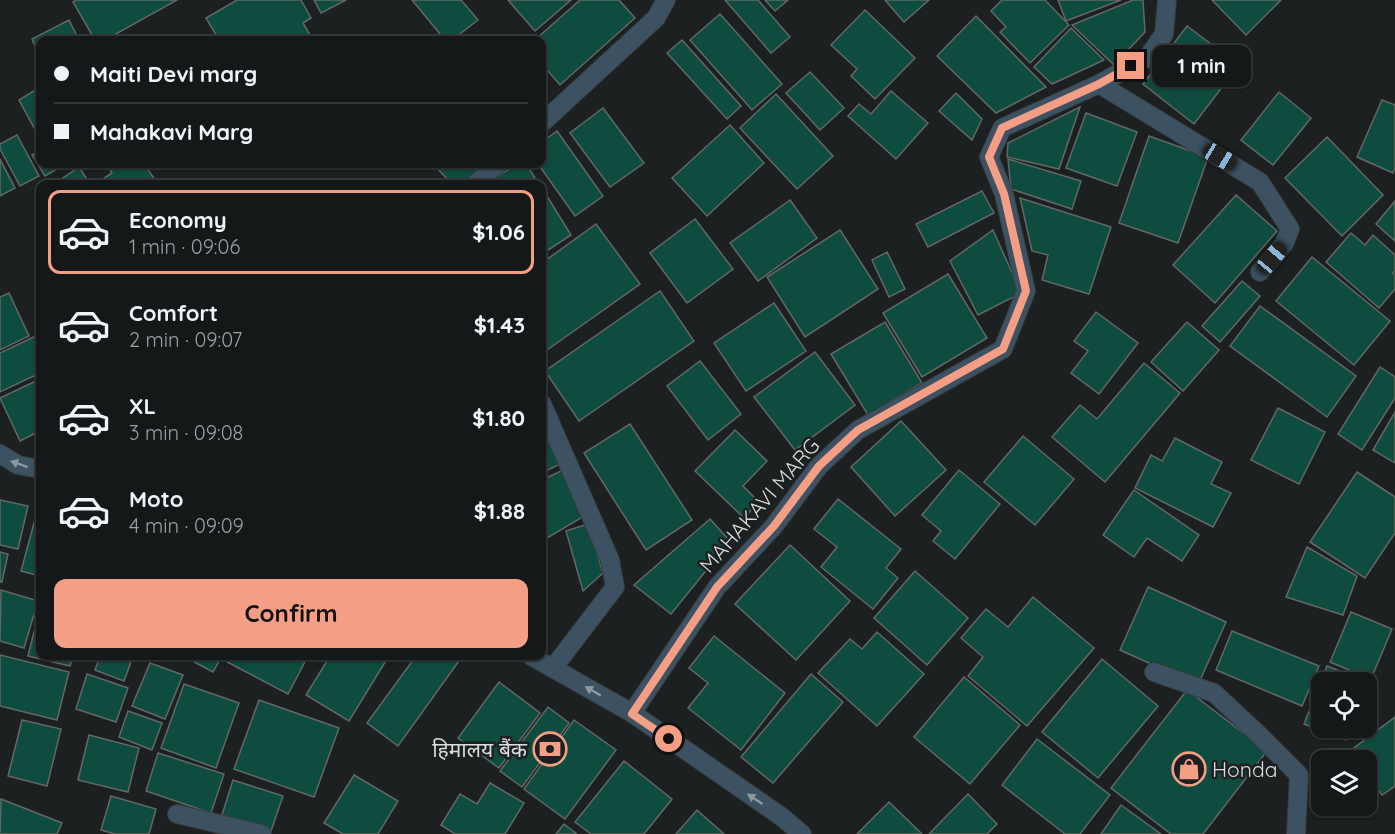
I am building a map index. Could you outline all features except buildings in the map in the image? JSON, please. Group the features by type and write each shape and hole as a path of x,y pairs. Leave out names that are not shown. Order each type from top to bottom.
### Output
{"street":[{"path":"546,119 656,18 666,0"},
{"name":"MAHAKAVI MARG","path":"632,714 717,587 774,526 819,466 858,430 1003,349 1026,291 1004,194 989,157 1002,128 1099,84 1148,57 1164,34 1167,0"},
{"path":"1099,84 1260,182 1290,229 1284,244 1260,272"},
{"path":"480,180 493,168"},
{"path":"546,413 610,560 615,588 554,668"},
{"path":"0,454 18,465 36,468"},
{"path":"539,660 632,714 782,817 802,834"},
{"path":"1154,672 1214,693 1299,776 1296,834"},
{"path":"177,814 262,834"}],"place":[{"name":"हिमालय बैंक","path":"550,749"},
{"name":"Honda","path":"1189,769"}],"route":[{"path":"669,739 632,714 717,587 774,526 819,466 858,430 1003,349 1026,291 1004,194 989,157 1002,128 1099,84 1131,66"}]}
